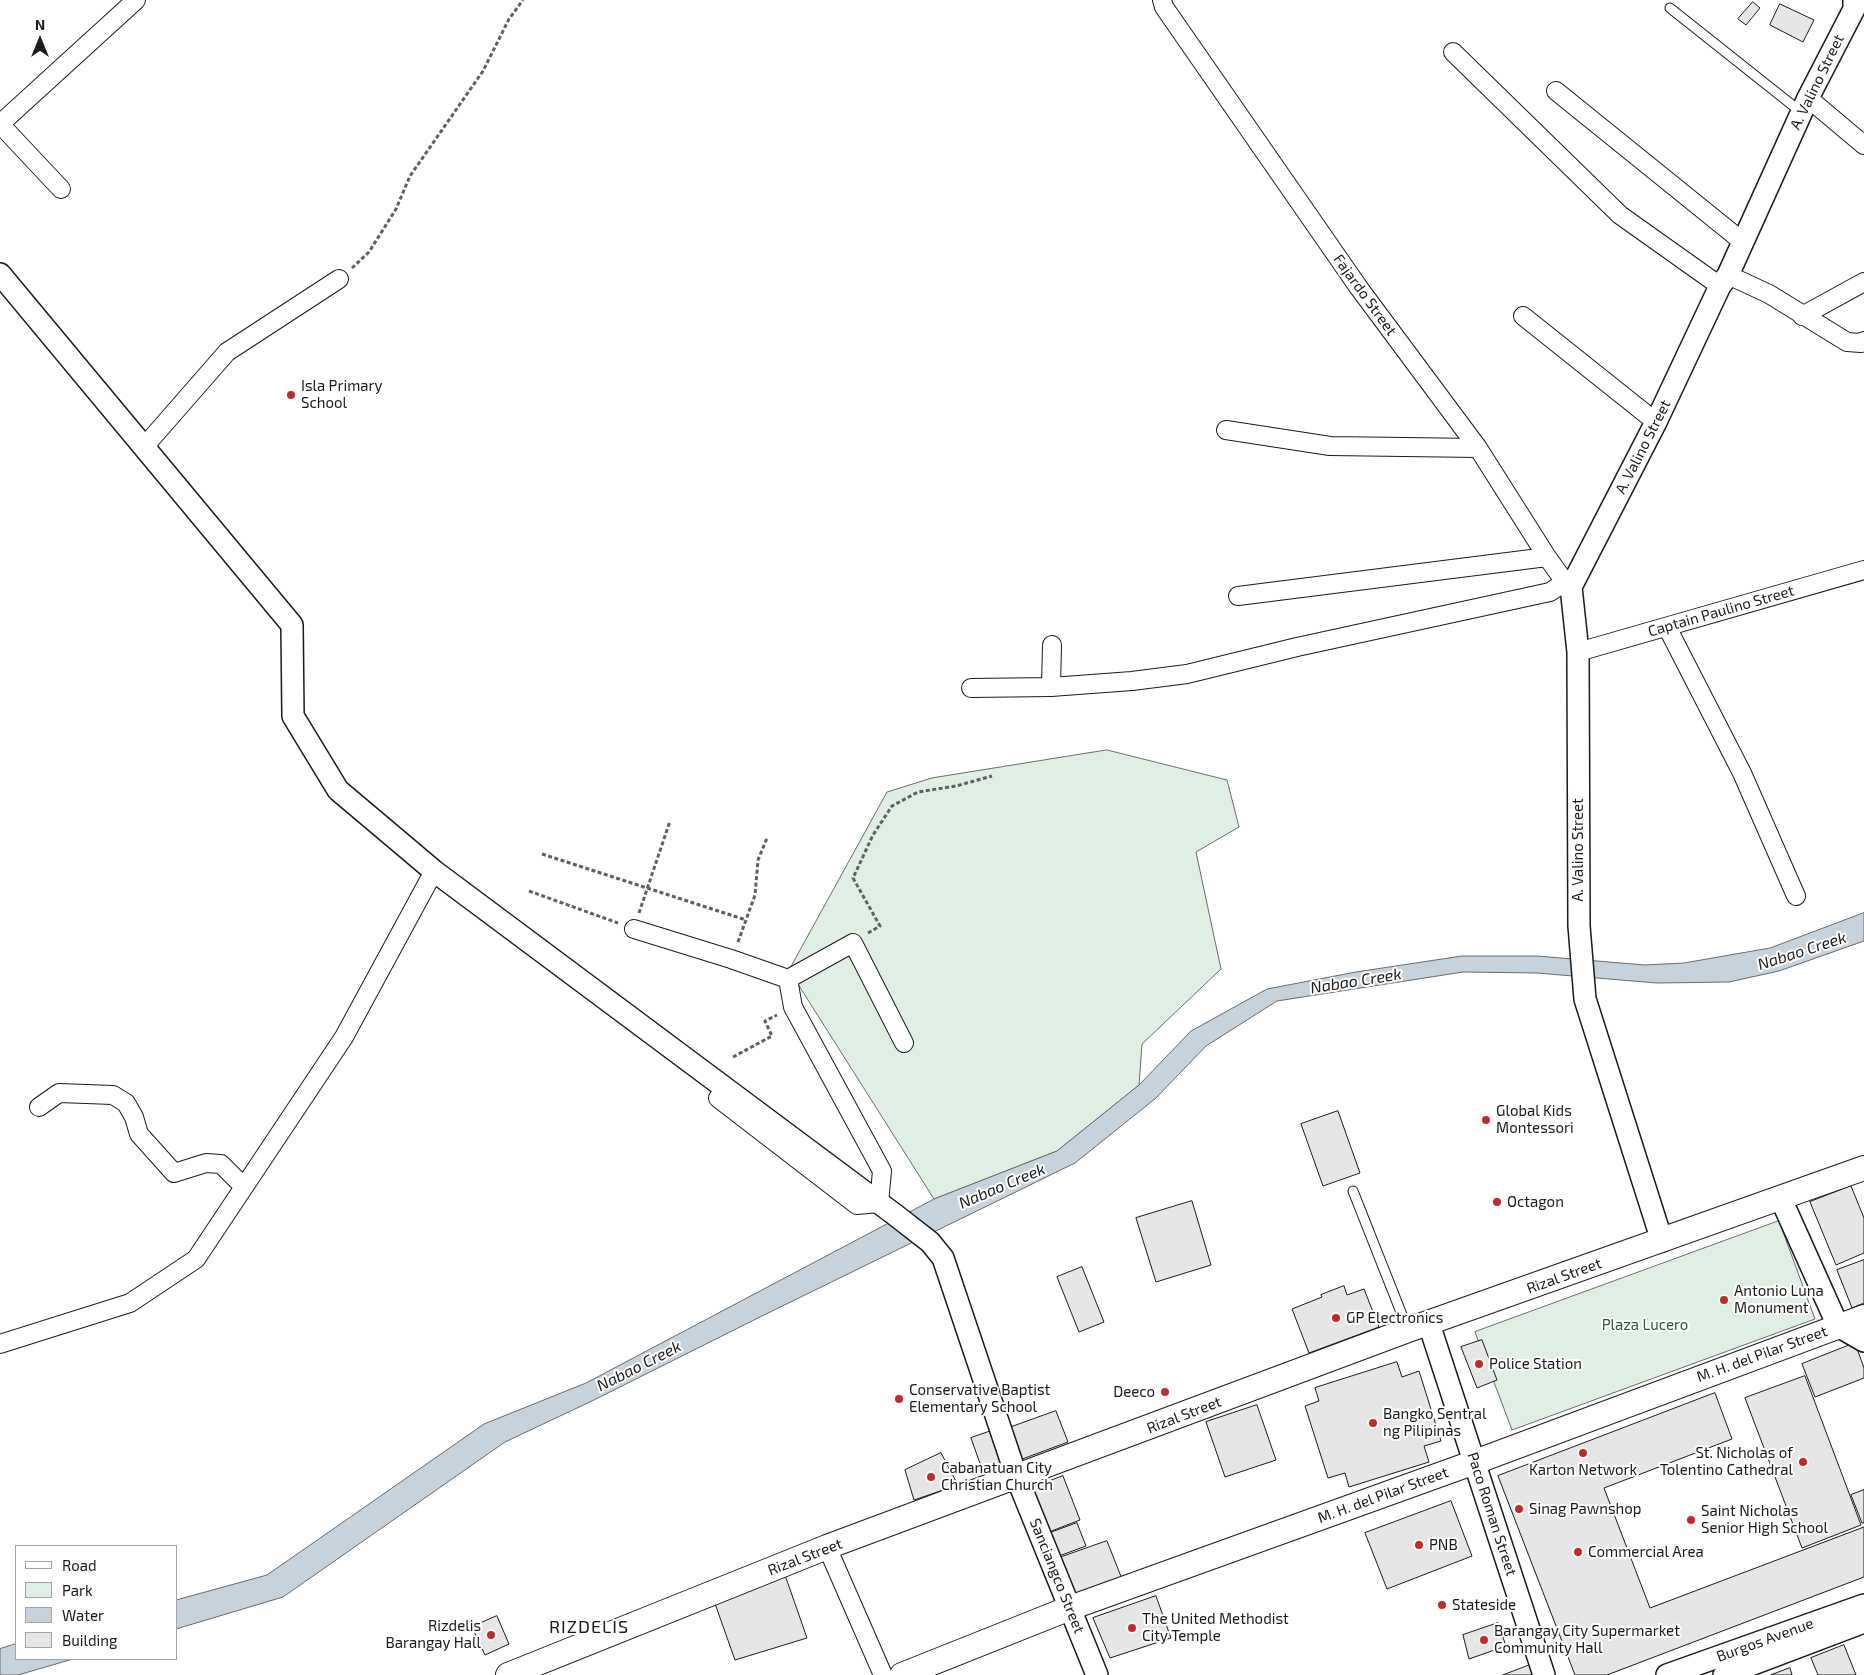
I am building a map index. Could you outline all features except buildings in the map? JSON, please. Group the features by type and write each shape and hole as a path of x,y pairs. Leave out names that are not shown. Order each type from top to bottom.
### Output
{"main road":[{"name":"Rizal Street","path":"508,1675 827,1548 1419,1327 1864,1168"},
{"name":"M. H. del Pilar Street","path":"902,1675 1070,1608 1475,1462 1864,1316"}],"street":[{"path":"61,189 0,124 136,0"},
{"name":"Fajardo Street","path":"1162,0 1164,8 1359,288 1478,448 1547,556 1568,585"},
{"name":"A. Valino Street","path":"1662,1241 1585,999 1579,926 1578,652 1568,585 1656,422 1743,242 1805,105 1857,6"},
{"path":"1453,52 1620,215 1724,280 1769,294 1847,342 1861,343 1864,341"},
{"path":"1556,91 1743,242"},
{"path":"1805,105 1864,145"},
{"name":"Sanciangco Street","path":"0,274 292,625 294,716 338,790 434,871 887,1209 930,1242 943,1258 1017,1478 1097,1675"},
{"path":"144,447 227,352 339,279"},
{"path":"1802,316 1864,282"},
{"path":"1523,316 1656,422"},
{"path":"1226,430 1330,446 1478,448"},
{"path":"1238,596 1547,556"},
{"name":"Captain Paulino Street","path":"1578,652 1864,570"},
{"path":"971,688 1051,687 1132,681 1187,674 1297,647 1550,592 1568,585"},
{"path":"1667,627 1742,772 1796,896"},
{"path":"1051,687 1052,645"},
{"path":"0,1344 130,1303 196,1259 344,1037 434,871"},
{"path":"634,929 731,959 788,980 853,943 904,1042"},
{"path":"718,1098 857,1205 887,1209 882,1171 793,1007 788,980"},
{"path":"39,1107 59,1093 113,1095 126,1103 134,1117 139,1134 174,1173 206,1163 221,1164 244,1187"},
{"path":"1781,1199 1838,1326 1864,1341"},
{"name":"Paco Roman Street","path":"1419,1327 1475,1462 1544,1675"},
{"path":"827,1548 883,1675"},
{"name":"Burgos Avenue","path":"1667,1675 1864,1605"},
{"name":"Burgos Avenue","path":"1724,1675 1864,1622"}],"lane":[{"path":"1670,8 1805,105"},
{"path":"1352,1191 1419,1327"}],"path":[{"path":"339,279 369,252 396,209 410,176 483,72 509,19 523,0"},
{"path":"853,943 880,926 853,878 873,835 892,806 918,792 956,786 992,776"},
{"path":"529,891 634,929 670,822"},
{"path":"731,959 755,895 758,860 766,838"},
{"path":"542,854 746,920"},
{"path":"733,1057 772,1036 765,1021 793,1007"}],"green space":[{"path":"1107,750 1227,780 1239,827 1196,852 1221,969 1142,1044 1139,1085 1057,1151 934,1199 789,970 887,792 932,778"},
{"name":"Plaza Lucero","path":"1779,1221 1815,1319 1512,1430 1475,1332"}],"water":[{"name":"Nabao Creek","path":"1864,913 1864,941 1779,971 1729,982 1657,983 1537,973 1463,972 1277,1001 1206,1046 1156,1098 1075,1163 505,1442 283,1597 178,1628 178,1599 267,1575 484,1424 586,1383 934,1199 1057,1151 1139,1085 1191,1031 1267,989 1356,972 1462,956 1537,956 1645,965 1684,963 1770,948"},
{"path":"15,1644 15,1660 70,1660 18,1675 0,1675 0,1649"}],"place":[{"name":"Isla Primary School","path":"291,395"},
{"name":"Global Kids Montessori","path":"1486,1120"},
{"name":"Octagon","path":"1497,1202"},
{"name":"Antonio Luna Monument","path":"1724,1300"},
{"name":"GP Electronics","path":"1336,1318"},
{"name":"Police Station","path":"1479,1364"},
{"name":"Deeco","path":"1165,1392"},
{"name":"Conservative Baptist Elementary School","path":"899,1399"},
{"name":"Bangko Sentral ng Pilipinas","path":"1373,1423"},
{"name":"Karton Network","path":"1583,1453"},
{"name":"St. Nicholas of Tolentino Cathedral","path":"1803,1462"},
{"name":"Cabanatuan City Christian Church","path":"931,1477"},
{"name":"Sinag Pawnshop","path":"1519,1509"},
{"name":"Saint Nicholas Senior High School","path":"1691,1520"},
{"name":"PNB","path":"1419,1545"},
{"name":"Commercial Area","path":"1578,1552"},
{"name":"Stateside","path":"1442,1605"},
{"name":"The United Methodist City Temple","path":"1132,1628"},
{"name":"Rizdelis Barangay Hall","path":"491,1635"},
{"name":"Barangay City Supermarket Community Hall","path":"1484,1640"}],"district":[{"name":"RIZDELIS","path":"589,1627"}]}
